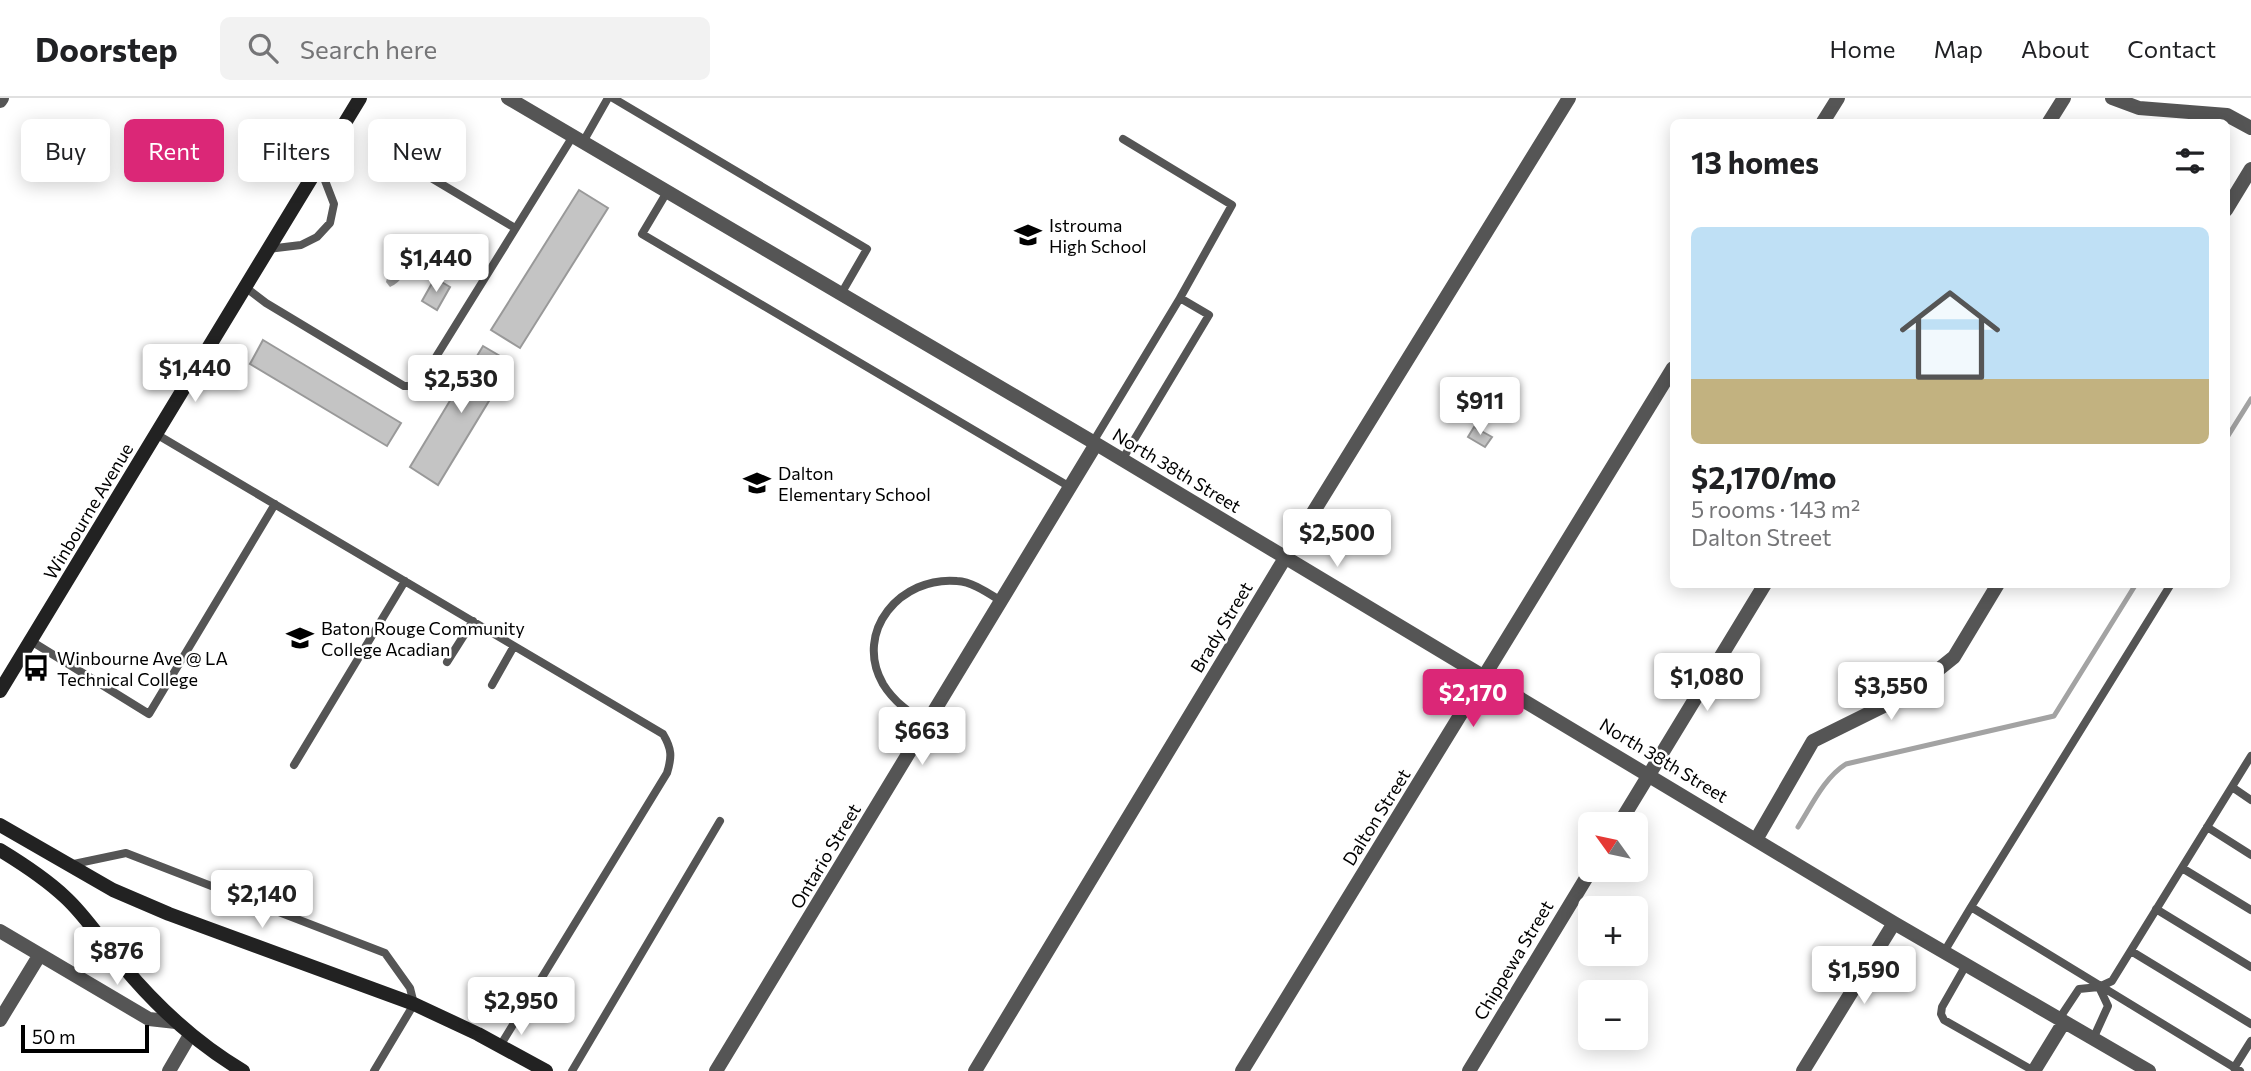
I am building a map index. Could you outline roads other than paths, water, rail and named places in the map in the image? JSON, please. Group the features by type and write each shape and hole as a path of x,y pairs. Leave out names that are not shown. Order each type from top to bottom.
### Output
{"street":[{"name":"Winbourne Avenue","path":"347,119 360,98"},
{"name":"North 38th Street","path":"508,98 1094,443 1757,838 1894,923 2149,1071"},
{"name":"Brady Street","path":"975,1071 1285,558 1569,98"},
{"path":"1825,119 1838,98"},
{"path":"2051,119 2064,98"},
{"path":"2112,98 2139,108 2227,115 2251,128"},
{"path":"2230,203 2251,169"},
{"name":"Winbourne Avenue","path":"0,691 309,182"},
{"name":"Dalton Street","path":"1242,1071 1670,373"},
{"name":"Ontario Street","path":"716,1071 1070,487 1094,443"},
{"path":"1626,812 1763,588"},
{"path":"1757,838 1813,741 1908,694 1954,657 1996,588"},
{"path":"0,825 113,890 169,914 414,1004 546,1071"},
{"path":"0,850 42,877 68,899 121,965 176,1022 217,1056 243,1071"},
{"name":"Chippewa Street","path":"1469,1071 1584,882"},
{"path":"1803,1071 1894,923"},
{"path":"0,931 149,1019 176,1022"},
{"path":"0,1020 39,956"},
{"path":"2034,1071 2061,1021"},
{"path":"169,1071 190,1035"}],"lane":[{"path":"245,287 266,303 404,386 414,386 421,381 515,228 578,139 611,98 867,249 841,294"},
{"path":"1094,443 1232,205 1123,139"},
{"path":"268,249 301,245 317,237 330,223 334,204 326,182"},
{"path":"438,182 515,228"},
{"path":"667,192 642,234 1070,487"},
{"path":"1122,460 1209,315 1180,298"},
{"path":"156,434 663,734 670,745 671,757 667,773 500,1046"},
{"path":"31,641 149,714 275,504"},
{"path":"294,765 405,581"},
{"path":"927,724 897,702 883,684 876,666 875,644 879,625 889,607 907,591 933,581 959,581 981,589 1001,601"},
{"path":"1944,952 2169,588"},
{"path":"447,663 473,621"},
{"path":"492,685 514,646"},
{"path":"2061,1021 2079,989 2099,987 2112,981 2251,756"},
{"path":"2232,787 2251,800"},
{"path":"572,1071 720,821"},
{"path":"2207,827 2251,855"},
{"path":"68,866 126,853 384,953 410,988 414,1004 374,1071"},
{"path":"2182,867 2251,910"},
{"path":"1971,908 2237,1069 2251,1041"},
{"path":"2157,909 2251,967"},
{"path":"2130,951 2251,1024"},
{"path":"1966,965 1942,1007 1944,1020 2034,1071"},
{"path":"2093,1039 2108,1006 2099,987"}],"waterway":[{"path":"2230,433 2251,399"},
{"path":"1798,827 1825,784 1846,764 2054,716 2134,588"}],"place":[{"name":"Istrouma High School","path":"1028,235"},
{"name":"Dalton Elementary School","path":"757,483"},
{"name":"Baton Rouge Community College Acadian","path":"300,638"},
{"name":"Winbourne Ave @ LA Technical College","path":"36,668"}]}
